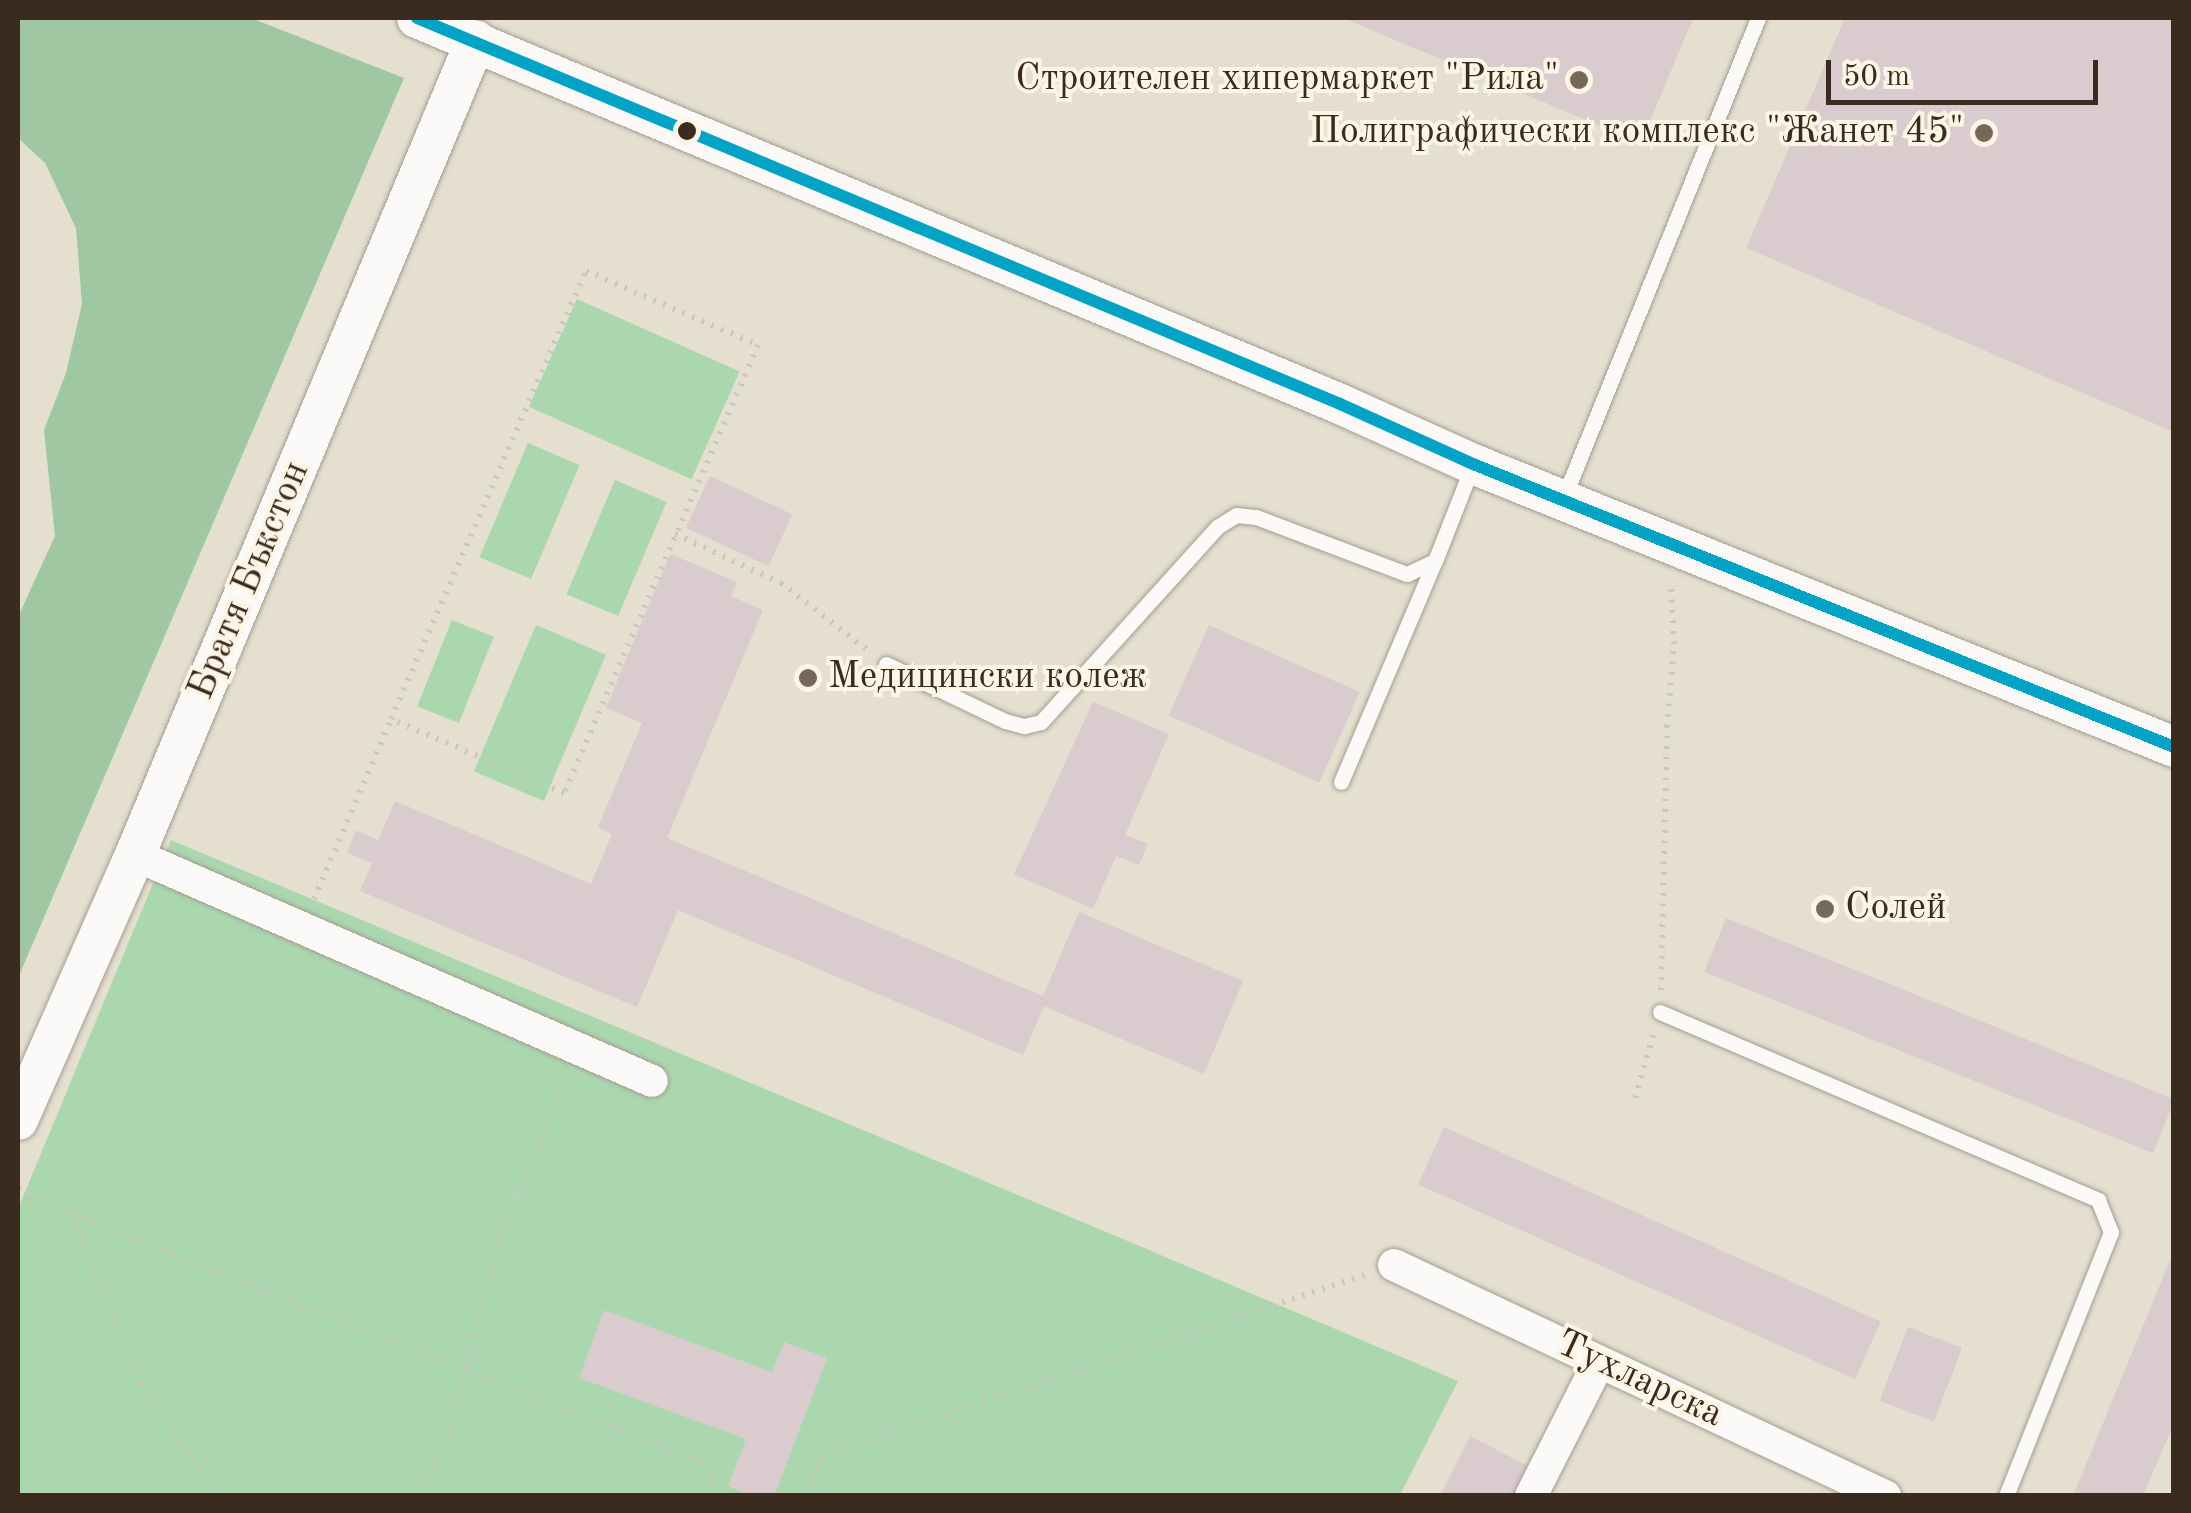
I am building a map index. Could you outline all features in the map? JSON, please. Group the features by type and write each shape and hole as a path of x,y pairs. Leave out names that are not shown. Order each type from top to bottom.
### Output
{"street":[{"path":"417,18 482,29 1473,464 2174,747"},
{"name":"Братя Бъкстон","path":"18,1120 135,856 482,29"},
{"path":"135,856 652,1081"},
{"name":"Тухларска","path":"1394,1265 1599,1362 1848,1488 1885,1496"},
{"path":"1531,1496 1599,1362"}],"lane":[{"path":"1562,500 1758,18"},
{"path":"1341,782 1473,464"},
{"path":"886,664 1004,722 1024,726 1041,722 1217,527 1236,516 1256,517 1407,574 1435,561"},
{"path":"1660,1012 2098,1200 2111,1232 2006,1496"}],"path":[{"path":"302,928 392,718 586,271 758,346 564,794 392,718"},
{"path":"674,534 781,583 886,664"},
{"path":"1635,1098 1660,1012 1667,727 1674,644 1666,543"},
{"path":"417,1496 451,1428 498,1237 580,1049"},
{"path":"18,1188 73,1214 708,1465 717,1496"},
{"path":"73,1214 140,1382 217,1496"},
{"path":"804,1496 824,1454 1394,1265"},
{"path":"809,1487 828,1496"}],"green space":[{"path":"18,18 251,18 404,78 18,978 18,617 55,536 44,430 66,373 82,304 76,228 45,163 18,138"},
{"path":"577,299 740,371 692,479 529,407"},
{"path":"528,443 580,465 531,579 480,557"},
{"path":"615,480 667,502 618,616 567,594"},
{"path":"452,620 494,637 459,723 417,706"},
{"path":"536,625 606,655 544,801 474,771"},
{"path":"171,840 1458,1381 1400,1495 18,1496 18,1209"}],"building":[{"name":"Строителен хипермаркет \"Рила\"","path":"1343,18 1693,18 1641,143"},
{"name":"Полиграфически комплекс \"Жанет 45\"","path":"1845,18 2174,18 2174,432 1746,248"},
{"path":"710,476 792,514 768,566 686,528"},
{"path":"670,554 737,582 731,596 763,610 667,838 1043,996 1079,912 1243,981 1204,1074 1044,1006 1023,1055 678,910 637,1007 360,891 372,863 347,853 356,830 378,840 395,801 591,884 612,834 598,827 642,723 606,708"},
{"path":"1209,625 1360,692 1319,783 1169,715"},
{"path":"1093,702 1169,734 1125,835 1148,844 1139,865 1116,856 1093,909 1014,874"},
{"path":"1726,918 2174,1099 2153,1153 1704,972"},
{"path":"1444,1127 1881,1321 1855,1379 1418,1185"},
{"path":"2173,1253 2174,1423 2143,1496 2073,1496"},
{"path":"604,1310 772,1372 784,1342 827,1358 774,1496 751,1496 728,1486 746,1439 579,1378"},
{"path":"1908,1327 1962,1348 1934,1422 1880,1401"},
{"path":"1470,1436 1530,1467 1516,1496 1440,1496"}],"transit line":[{"path":"417,18 1340,404 1473,464 2174,747"}],"place":[{"name":"Строителен хипермаркет \"Рила\"","path":"1579,80"},
{"name":"Полиграфически комплекс \"Жанет 45\"","path":"1984,133"},
{"name":"Медицински колеж","path":"808,678"},
{"name":"Солей","path":"1825,909"}]}
